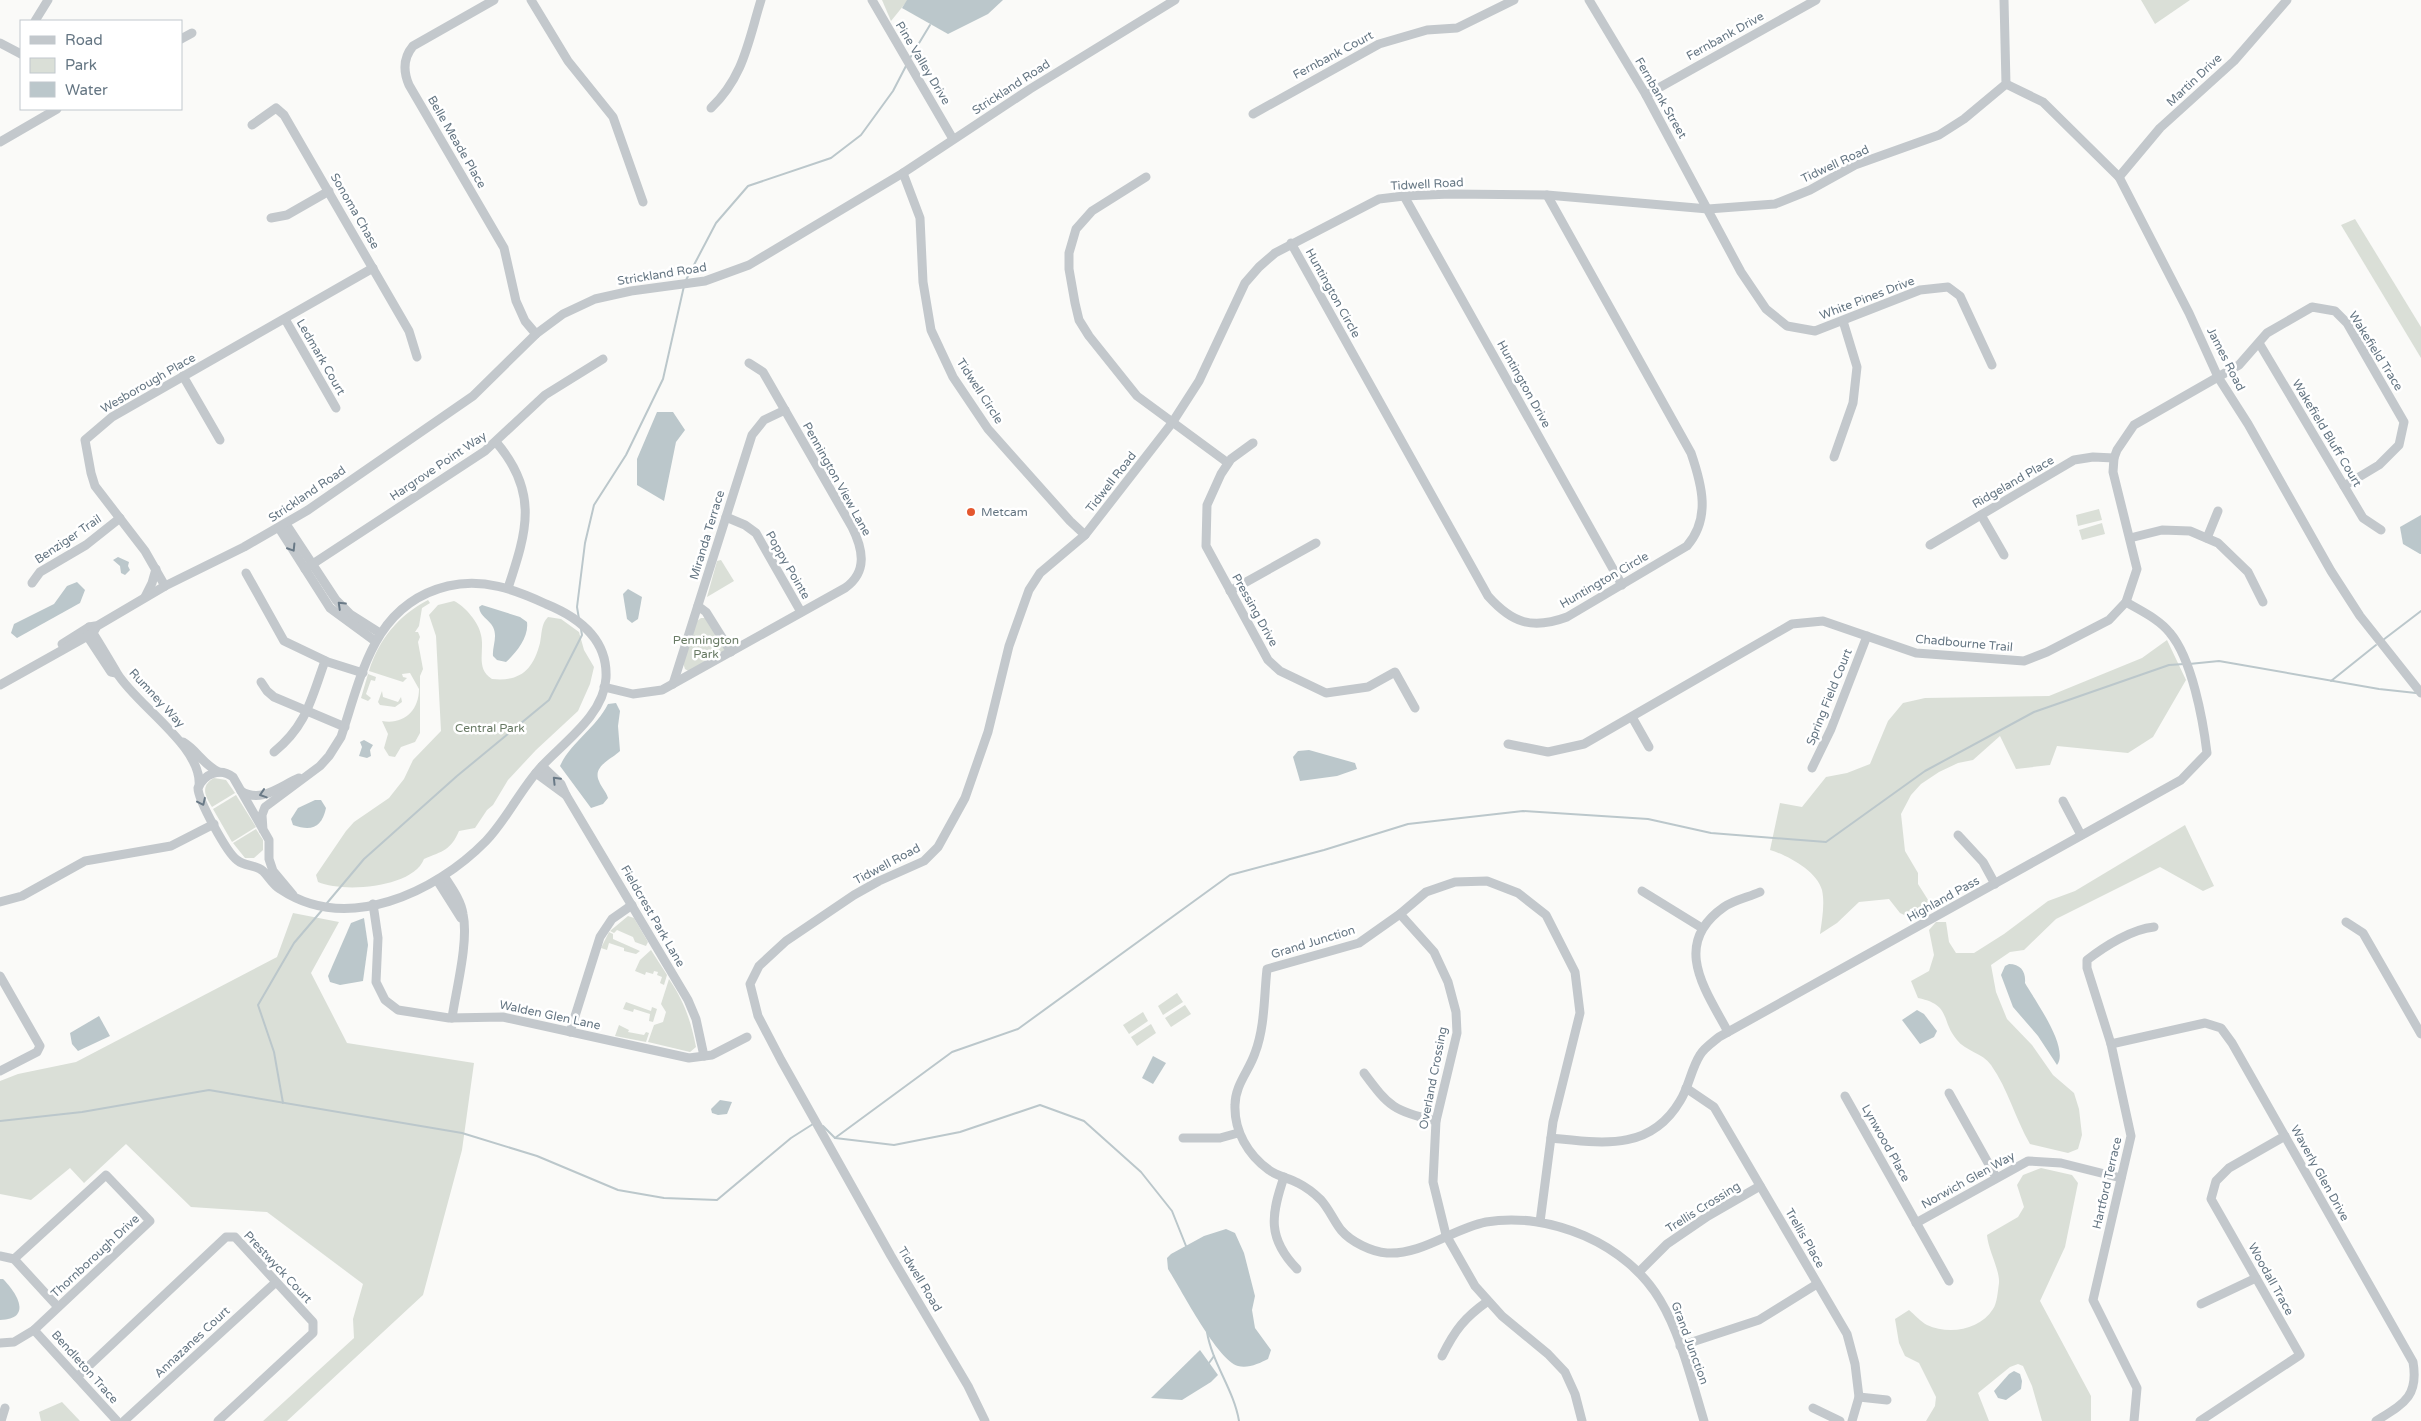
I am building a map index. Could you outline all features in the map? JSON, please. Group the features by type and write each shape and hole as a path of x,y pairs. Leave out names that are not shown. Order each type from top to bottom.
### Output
{"street":[{"path":"36,20 48,0"},
{"name":"Belle Meade Place","path":"494,0 413,46 406,58 404,68 409,85 504,248 516,301 526,321 536,334"},
{"path":"531,0 568,61 613,117 643,202"},
{"path":"711,108 727,92 740,69 761,0"},
{"name":"Pine Valley Drive","path":"872,0 953,139"},
{"name":"Strickland Road","path":"90,630 165,586 283,526 473,396 536,334 563,314 595,299 631,291 705,281 737,271 903,173 953,139 1175,0"},
{"name":"Fernbank Court","path":"1253,114 1379,44 1427,30 1457,28 1514,0"},
{"name":"Fernbank Street","path":"1588,0 1646,95 1708,209"},
{"name":"Fernbank Drive","path":"1646,95 1816,0"},
{"path":"2004,0 2006,84"},
{"name":"Martin Drive","path":"2119,177 2160,128 2234,60 2287,0"},
{"path":"182,38 192,33"},
{"path":"0,44 20,52"},
{"name":"James Road","path":"2006,84 2043,102 2119,177 2189,313 2218,377 2248,424 2331,572 2370,628 2421,693"},
{"name":"Tidwell Road","path":"985,1421 968,1386 891,1256 758,1016 750,984 759,966 786,941 854,895 879,881 924,861 938,847 964,798 988,732 1009,646 1028,590 1040,573 1085,535 1172,423 1199,381 1245,283 1259,267 1291,243 1379,199 1450,194 1547,195 1708,209 1775,204 1810,190 1855,165 1939,135 1964,119 2006,84"},
{"name":"Sonoma Chase","path":"252,125 276,108 284,115 412,336 417,357"},
{"path":"0,142 55,110"},
{"name":"Tidwell Circle","path":"903,173 920,218 923,282 930,330 953,377 988,429 1070,521 1085,535"},
{"path":"1146,178 1092,212 1083,221 1072,241 1069,270 1079,320 1089,336 1137,396 1228,463"},
{"path":"271,218 287,215 329,191"},
{"name":"Huntington Circle","path":"1291,243 1488,596 1502,613 1528,623 1557,620 1567,617 1687,546 1694,538 1701,520 1703,501 1701,481 1691,453 1547,195"},
{"name":"Huntington Drive","path":"1404,196 1622,585"},
{"name":"White Pines Drive","path":"1708,209 1741,272 1766,310 1787,326 1815,331 1920,290 1948,287 1960,296 1992,365"},
{"name":"Wesborough Place","path":"165,586 145,551 92,480 85,440 112,417 373,268"},
{"name":"Wakefield Trace","path":"2218,377 2239,365 2267,333 2312,307 2336,311 2347,323 2404,422 2399,445 2379,465 2344,486"},
{"name":"Ledmark Court","path":"285,319 336,408"},
{"path":"1834,457 1853,403 1857,367 1843,321"},
{"name":"Wakefield Bluff Court","path":"2259,343 2363,518 2381,530"},
{"name":"Hargrove Point Way","path":"309,566 496,442 560,384 603,358"},
{"name":"Pennington View Lane","path":"604,687 633,694 662,690 848,586 858,573 862,557 852,527 763,372 749,362"},
{"path":"183,376 220,440"},
{"path":"2114,458 2134,425 2218,377"},
{"name":"Miranda Terrace","path":"673,684 753,432 767,418 784,410"},
{"path":"496,442 518,473 525,506 526,528 523,544 508,588"},
{"name":"Pressing Drive","path":"1253,443 1228,463 1207,506 1206,546 1268,660 1280,671 1326,693 1368,688 1395,672 1414,708"},
{"name":"Ridgeland Place","path":"1930,545 2074,460 2093,457 2114,458"},
{"name":"Chadbourne Trail","path":"1508,744 1548,752 1584,744 1792,624 1823,622 1916,652 2024,661 2047,652 2109,620 2126,602 2137,569 2113,472 2114,458"},
{"path":"2208,538 2218,511"},
{"path":"1981,515 2004,555"},
{"name":"Poppy Pointe","path":"726,517 745,525 756,533 801,612"},
{"name":"Benziger Trail","path":"32,583 40,572 86,545 120,518"},
{"path":"283,526 309,566 333,610 377,637"},
{"path":"2130,538 2162,530 2190,531 2208,538 2218,543 2248,572 2263,602"},
{"path":"1230,591 1316,543"},
{"path":"143,600 156,570"},
{"path":"246,573 282,639 325,660 362,673"},
{"path":"263,830 262,815 265,806 315,770 330,756 345,727 362,673 377,637 405,606 442,588 471,583 494,584 551,606 578,620 588,630 599,647 606,672 604,687 591,714 539,770 488,838 440,878 411,893 373,904"},
{"name":"Highland Pass","path":"1551,1138 1606,1144 1630,1141 1659,1127 1680,1101 1700,1054 1728,1032 2181,780 2207,753 2203,718 2181,652 2170,633 2150,616 2126,602"},
{"path":"698,606 706,612 731,652"},
{"name":"Rumney Way","path":"104,652 100,633 105,623 112,617"},
{"path":"9,680 69,646 90,630"},
{"path":"0,686 90,630"},
{"name":"Rumney Way","path":"90,630 95,650 111,672 116,673"},
{"name":"Rumney Way","path":"90,630 116,673 180,741 199,771 198,791 201,801 235,859 270,873"},
{"name":"Spring Field Court","path":"1812,768 1831,729 1867,636"},
{"path":"69,646 85,644 95,650"},
{"path":"274,752 296,731 306,712 325,660"},
{"path":"261,682 270,694 306,712 345,727"},
{"path":"1632,717 1649,747"},
{"name":"Rumney Way","path":"180,741 192,748 204,763 219,772 228,773 232,777 269,840 270,873 280,889 327,908 351,908 373,904"},
{"path":"241,791 249,796 262,796 315,770"},
{"name":"Fieldcrest Park Lane","path":"539,770 566,795 691,1005 704,1056"},
{"path":"199,786 204,778 219,772"},
{"path":"2063,801 2081,835"},
{"path":"0,902 22,896 85,861 171,846 214,824"},
{"path":"1958,834 1983,862 1995,884"},
{"path":"248,865 262,860 269,851"},
{"path":"440,878 461,915 452,1018"},
{"name":"Grand Junction","path":"1540,1222 1551,1138 1580,1013 1575,972 1546,915 1518,893 1487,881 1455,882 1426,892 1400,914 1360,943 1267,969 1261,1027 1256,1053 1238,1086 1235,1105 1238,1133 1252,1154 1270,1171 1299,1183 1322,1201 1342,1232 1364,1247 1386,1253 1413,1251 1446,1235 1485,1223 1520,1219 1557,1225 1593,1240 1640,1271 1661,1300 1680,1346 1704,1421"},
{"path":"1642,891 1702,928"},
{"path":"1728,1032 1699,979 1695,956 1702,928 1725,906 1760,892"},
{"name":"Walden Glen Lane","path":"373,904 378,938 375,978 382,996 392,1007 403,1012 452,1018 498,1016 685,1057 704,1056 747,1037"},
{"path":"570,1032 600,937 612,919 632,905"},
{"name":"Overland Crossing","path":"1400,914 1434,952 1448,982 1456,1012 1457,1033 1436,1121 1432,1182 1446,1235 1475,1286 1488,1301 1502,1316 1548,1354 1565,1372 1575,1394 1582,1421"},
{"path":"2346,922 2364,933 2421,1034"},
{"name":"Hartford Terrace","path":"2134,1421 2137,1388 2093,1300 2131,1136 2111,1044 2087,968 2088,960 2141,928 2154,927"},
{"path":"0,976 40,1046 37,1052 0,1071"},
{"name":"Waverly Glen Drive","path":"2111,1044 2206,1022 2222,1028 2413,1362 2415,1383 2405,1403 2376,1421"},
{"path":"1364,1073 1384,1100 1403,1113 1436,1121"},
{"name":"Trellis Place","path":"1686,1088 1714,1107 1847,1334 1855,1364 1859,1397 1852,1421"},
{"path":"1949,1093 1996,1176"},
{"name":"Lynwood Place","path":"1846,1096 1949,1281"},
{"path":"1183,1138 1220,1138 1238,1133"},
{"name":"Woodall Trace","path":"2200,1421 2300,1355 2211,1199 2216,1180 2229,1168 2285,1136"},
{"name":"Norwich Glen Way","path":"1916,1223 1996,1176 2028,1161 2061,1163 2121,1178"},
{"name":"Thornborough Drive","path":"0,1343 14,1342 34,1330 150,1221 106,1174 14,1258"},
{"path":"1284,1177 1274,1206 1274,1231 1286,1257 1297,1269"},
{"name":"Trellis Crossing","path":"1640,1271 1668,1244 1708,1216 1760,1186"},
{"name":"Prestwyck Court","path":"77,1377 226,1237 235,1237 313,1322 313,1333 218,1421"},
{"path":"0,1256 14,1258 58,1307"},
{"path":"2201,1304 2256,1278"},
{"name":"Annazanes Court","path":"124,1421 276,1282"},
{"path":"1680,1346 1759,1320 1817,1284"},
{"path":"1442,1356 1455,1330 1473,1311 1488,1301"},
{"name":"Bendleton Trace","path":"34,1330 117,1421"},
{"path":"1859,1397 1887,1400"},
{"path":"2,1421 5,1408"},
{"path":"1813,1408 1840,1421"}],"green space":[{"path":"882,0 908,0 891,21"},
{"path":"2141,0 2190,0 2155,24"},
{"path":"2355,219 2421,327 2421,358 2341,225"},
{"path":"2099,509 2102,520 2078,526 2076,515"},
{"path":"2102,523 2105,534 2082,540 2079,530"},
{"path":"721,560 734,581 707,597 717,561"},
{"path":"428,600 430,603 422,608 419,626 415,632 418,632 420,637 418,642 423,669 420,676 420,733 415,742 401,747 395,757 389,756 384,748 388,734 382,721 397,721 408,715 416,704 419,689 410,673 402,674 403,677 407,678 403,682 369,671 378,649 391,630 408,613"},
{"name":"Central Park","path":"454,601 467,611 480,630 482,664 487,675 492,679 518,676 529,667 537,652 543,626 548,617 561,619 579,632 584,650 594,667 590,684 578,711 536,750 508,780 493,805 487,810 475,828 459,831 449,846 441,852 424,859 417,869 392,882 376,886 344,887 318,882 316,875 346,831 354,822 389,798 404,779 413,760 441,731 436,636 429,615 438,605"},
{"name":"Pennington Park","path":"705,618 725,648 724,653 690,672 685,669 683,663 697,621"},
{"path":"2167,640 2186,680 2153,737 2128,753 2057,746 2050,765 2016,769 2000,736 1973,760 1958,763 1939,772 1921,784 1911,795 1901,814 1905,851 1918,873 1918,884 1930,903 1929,913 1913,919 1900,913 1889,899 1859,902 1837,923 1820,934 1823,901 1819,883 1808,870 1785,856 1770,850 1780,803 1802,807 1826,777 1847,773 1870,764 1888,721 1903,703 1925,698 2049,696 2142,658"},
{"path":"368,674 376,677 375,681 371,680 366,694 371,698 368,701 361,698"},
{"path":"382,691 383,697 398,702 401,697 402,702 395,707 380,705 378,702"},
{"path":"214,778 226,780 235,793 212,807 207,799 205,788"},
{"path":"236,795 256,827 232,842 213,809"},
{"path":"2185,825 2214,886 2203,891 2160,867 2056,919 2024,950 2010,952 1991,965 1996,992 2007,1019 2032,1045 2053,1075 2074,1093 2079,1109 2082,1135 2078,1149 2068,1153 2030,1144 1997,1074 1988,1061 1960,1044 1952,1033 1941,1009 1929,1001 1918,998 1911,981 1929,971 1934,955 1929,930 1936,922 1946,922 1949,942 1956,953 1974,953 2004,934 2048,901 2075,891"},
{"path":"256,829 263,840 263,850 254,858 245,858 233,843"},
{"path":"293,913 339,922 311,973 347,1043 474,1063 462,1150 423,1295 287,1421 263,1421 354,1338 353,1319 363,1284 267,1212 191,1207 126,1144 84,1183 70,1168 31,1200 0,1194 0,1081 18,1074 76,1062 277,957"},
{"path":"628,916 634,918 648,942 646,946 635,942 633,937 617,930 614,933 610,931"},
{"path":"609,932 613,934 613,939 640,951 636,954 624,951 624,948 609,943 607,950 601,948"},
{"path":"651,950 667,975 664,985 660,983 662,977 657,975 658,972 654,971 653,974 646,972 645,975 635,971 640,960"},
{"path":"669,979 683,1003 692,1028 696,1047 690,1052 648,1042 654,1025 663,1022 666,1012 661,1004"},
{"path":"1177,993 1183,1002 1163,1015 1158,1006"},
{"path":"626,1002 651,1011 652,1007 657,1009 653,1022 649,1021 650,1014 634,1009 633,1012 623,1009"},
{"path":"1185,1005 1191,1014 1171,1027 1165,1018"},
{"path":"1143,1012 1148,1021 1129,1034 1123,1025"},
{"path":"1151,1024 1156,1033 1137,1046 1131,1037"},
{"path":"619,1025 629,1030 628,1032 644,1035 646,1032 649,1033 646,1042 615,1036"},
{"path":"2041,1168 2072,1175 2078,1183 2065,1247 2040,1301 2091,1396 2091,1421 2042,1421 2032,1386 2023,1366 2018,1364 2010,1367 1978,1393 1989,1421 1926,1421 1935,1406 1936,1397 1919,1363 1905,1356 1899,1343 1895,1319 1909,1310 1927,1325 1945,1330 1954,1330 1972,1326 1987,1316 1995,1304 1999,1278 1987,1235 2018,1217 2024,1207 2017,1185 2023,1175"},
{"path":"62,1402 80,1421 41,1421 39,1412"}],"water":[{"path":"907,0 1003,0 988,14 948,34 902,8"},
{"path":"657,412 673,412 685,430 676,442 664,501 637,485 637,459"},
{"path":"2421,515 2420,554 2403,544 2400,527"},
{"path":"118,557 129,562 130,570 125,575 121,573 120,566 113,560"},
{"path":"77,582 85,590 80,603 17,638 11,633 14,624 54,604 67,586"},
{"path":"628,589 642,597 638,619 632,623 627,619 623,594"},
{"path":"482,605 520,617 527,622 524,639 506,662 497,660 493,656 494,631 491,624 481,613 479,607"},
{"path":"616,703 620,711 618,726 620,751 604,763 598,771 599,781 608,798 603,804 591,808 560,766 570,750 603,713 608,704"},
{"path":"364,740 373,745 370,750 371,756 367,758 359,756 362,747 360,742"},
{"path":"1309,750 1355,763 1357,769 1337,776 1300,781 1293,757 1298,751"},
{"path":"315,800 321,800 326,808 319,824 311,828 293,825 291,819 298,808"},
{"path":"364,918 368,945 363,981 340,985 330,982 328,976 351,923"},
{"path":"2009,964 2017,965 2022,969 2025,975 2025,983 2043,1011 2055,1036 2060,1057 2057,1065 2038,1036 2013,1007 2001,975 2005,966"},
{"path":"1917,1010 1924,1014 1937,1031 1934,1037 1920,1044 1902,1020"},
{"path":"99,1016 110,1036 78,1051 72,1044 70,1033"},
{"path":"1153,1056 1166,1063 1153,1084 1142,1078"},
{"path":"720,1100 732,1102 727,1114 718,1115 712,1113 711,1109"},
{"path":"1226,1229 1235,1233 1244,1253 1255,1296 1252,1310 1255,1328 1271,1350 1268,1359 1250,1366 1238,1366 1229,1361 1220,1351 1200,1323 1168,1269 1167,1258 1171,1254 1204,1236"},
{"path":"0,1279 3,1279 13,1291 19,1304 19,1310 16,1315 10,1319 0,1320"},
{"path":"1200,1350 1218,1375 1211,1382 1182,1400 1151,1398"},
{"path":"2014,1371 2020,1374 2022,1381 2021,1389 2006,1400 1998,1398 1994,1391"}],"waterway":[{"path":"910,58 930,25"},
{"path":"685,282 716,223 748,186 831,158 861,135 893,91 907,64"},
{"path":"579,619 577,607 585,543 594,505 626,455 663,379 684,286"},
{"path":"2383,640 2421,611"},
{"path":"327,903 364,859 457,776 549,700 582,635 581,629"},
{"path":"2331,681 2376,645"},
{"path":"2189,664 2219,661 2379,689 2416,693"},
{"path":"835,1138 952,1052 1018,1029 1230,875 1324,850 1408,824 1523,811 1648,819 1711,833 1826,842 1925,771 2034,712 2169,665 2184,664"},
{"path":"283,1103 274,1052 258,1005 294,943 323,909"},
{"path":"0,1121 82,1112 209,1090 462,1133 537,1156 618,1190 664,1198 717,1200 791,1138 813,1124"},
{"path":"823,1126 835,1138 894,1145 960,1132 1040,1105 1084,1121 1141,1172 1172,1211 1186,1246"},
{"path":"1207,1332 1213,1355 1233,1398 1239,1421"},
{"path":"1209,1363 1214,1356"}],"place":[{"name":"Metcam","path":"971,512"}]}
